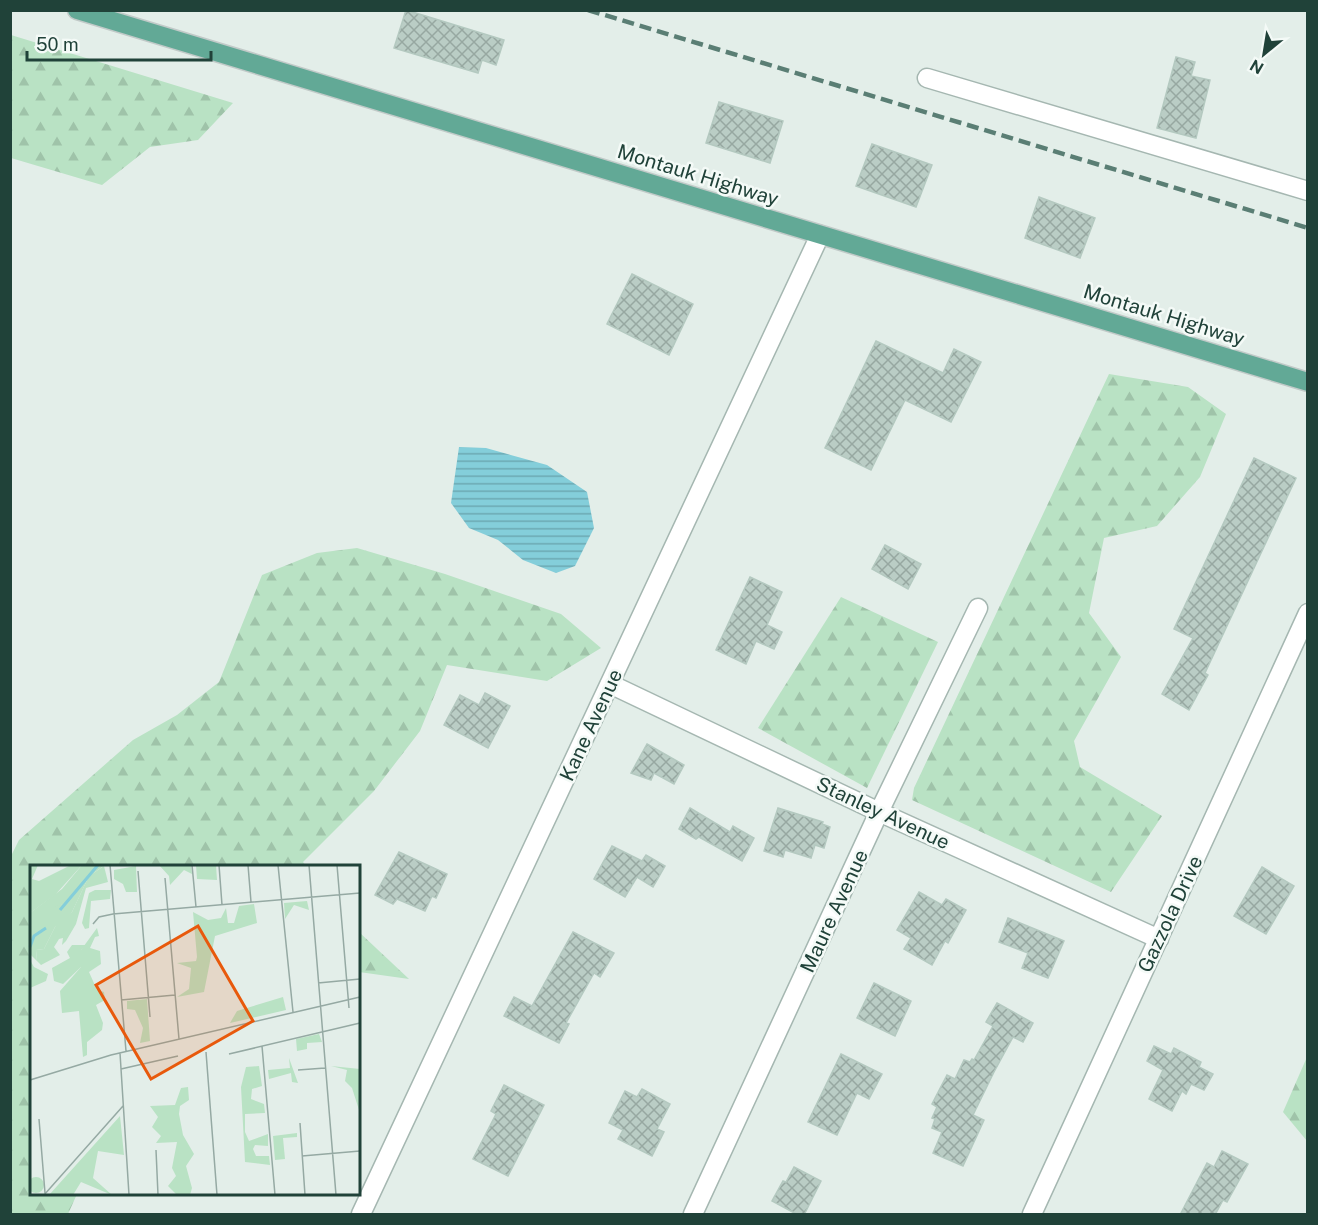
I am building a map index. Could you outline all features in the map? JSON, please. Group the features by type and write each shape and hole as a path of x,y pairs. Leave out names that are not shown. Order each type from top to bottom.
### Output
{"main road":[{"name":"Montauk Highway","path":"77,10 1308,382"}],"street":[{"path":"927,78 1308,191"},
{"name":"Kane Avenue","path":"361,1215 820,235"},
{"name":"Maure Avenue","path":"693,1215 879,812 978,608"},
{"name":"Gazzola Drive","path":"1032,1215 1308,613"},
{"name":"Stanley Avenue","path":"610,684 879,812 1159,939"}],"green space":[{"path":"11,35 233,103 198,140 150,147 102,185 11,158"},
{"path":"1109,374 1188,387 1226,414 1200,477 1157,526 1104,538 1089,613 1121,657 1074,741 1080,767 1162,816 1111,892 912,800 914,788"},
{"path":"357,548 445,574 561,614 601,648 547,681 447,665 420,731 374,791 303,862 305,865 30,865 30,1195 77,1195 68,1214 11,1214 11,856 19,840 133,740 177,715 219,682 262,575 317,553"},
{"path":"841,597 938,642 867,788 758,728"},
{"path":"360,933 409,979 360,972"},
{"path":"1307,1057 1307,1141 1283,1112"}],"water":[{"path":"459,447 486,448 547,465 587,492 594,528 575,566 556,573 523,560 498,540 469,528 451,503"}],"building":[{"path":"406,10 504,40 496,65 482,60 478,73 394,48"},
{"path":"1176,57 1195,62 1191,76 1210,80 1196,138 1157,128"},
{"path":"719,102 783,121 770,163 706,143"},
{"path":"872,144 932,165 916,207 856,186"},
{"path":"1039,197 1095,218 1080,258 1025,238"},
{"path":"632,274 693,304 669,355 607,324"},
{"path":"876,341 943,373 954,349 981,362 951,422 905,400 871,470 825,448"},
{"path":"1254,458 1296,478 1205,673 1208,675 1189,710 1162,694 1193,638 1174,629"},
{"path":"885,545 921,564 908,589 872,569"},
{"path":"750,577 782,592 767,625 782,632 774,649 756,641 746,664 716,650"},
{"path":"485,693 510,706 488,748 444,725 460,695 479,705"},
{"path":"647,744 684,765 674,784 654,773 651,780 631,773"},
{"path":"690,808 730,832 733,826 754,838 742,861 699,837 696,839 679,829"},
{"path":"778,808 823,822 822,824 830,827 824,848 815,845 811,858 785,850 783,857 764,851"},
{"path":"612,846 642,861 646,855 665,866 653,887 637,877 625,897 594,879"},
{"path":"399,852 447,874 436,898 432,896 425,911 397,899 393,904 375,895"},
{"path":"1262,867 1294,886 1266,934 1234,916"},
{"path":"919,892 942,905 946,899 966,910 948,943 945,941 932,965 904,949 911,938 897,930"},
{"path":"1008,918 1064,941 1048,978 1022,968 1028,953 999,942"},
{"path":"573,932 614,953 600,977 594,973 566,1023 569,1024 559,1043 504,1016 514,997 532,1006"},
{"path":"874,983 911,1001 895,1036 857,1018"},
{"path":"997,1003 1033,1023 1023,1042 1013,1037 994,1072 973,1115 984,1120 963,1166 933,1153 942,1132 932,1128 935,1119 932,1118 937,1107 932,1104 947,1075 955,1079 964,1060 970,1062 974,1060 993,1026 986,1022"},
{"path":"1154,1046 1171,1054 1174,1048 1201,1062 1199,1067 1213,1074 1204,1090 1191,1084 1186,1094 1182,1091 1172,1111 1149,1099 1163,1070 1147,1061"},
{"path":"841,1054 882,1074 869,1099 857,1093 837,1135 808,1122"},
{"path":"504,1085 544,1105 508,1176 473,1159 496,1114 491,1111"},
{"path":"642,1089 670,1104 657,1129 664,1132 652,1156 618,1139 623,1130 609,1123 625,1091 637,1097"},
{"path":"1222,1151 1248,1164 1227,1202 1223,1200 1215,1215 1180,1215 1207,1163 1214,1167"},
{"path":"794,1167 821,1181 804,1215 798,1215 772,1201"}],"railway":[{"path":"588,10 1308,228"}]}
